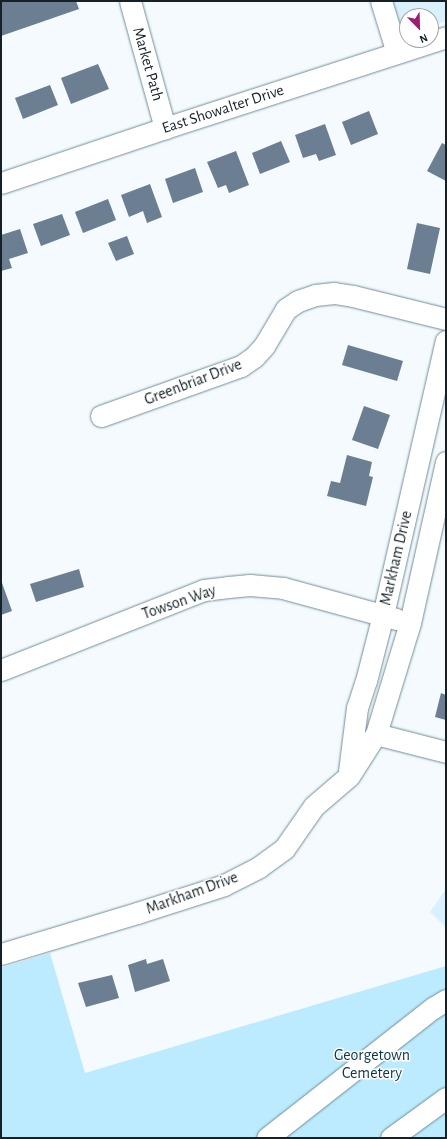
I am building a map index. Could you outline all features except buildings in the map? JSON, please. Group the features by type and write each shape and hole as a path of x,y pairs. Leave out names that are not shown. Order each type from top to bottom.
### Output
{"street":[{"name":"Market Path","path":"130,1 166,128"},
{"path":"381,1 397,53"},
{"name":"East Showalter Drive","path":"1,183 446,38"},
{"name":"Greenbriar Drive","path":"101,416 241,366 254,357 264,346 286,309 298,301 315,295 334,293 353,296 446,319"},
{"name":"Markham Drive","path":"349,776 357,708 366,681 383,615 446,341"},
{"name":"Markham Drive","path":"1,954 224,885 258,867 284,849 314,806 349,776 376,734 410,623 446,462"},
{"name":"Towson Way","path":"1,670 204,590 228,587 250,585 283,588 410,623"},
{"path":"376,734 446,752"},
{"path":"267,1138 433,1008 446,1000"},
{"path":"391,1138 446,1098"}],"shaded area":[{"path":"392,1 446,1 446,21 439,23 439,8 399,8 399,23"},
{"path":"446,889 446,928 430,912"}],"green space":[{"name":"Georgetown Cemetery","path":"50,953 85,1073 446,966 446,1138 1,1138 1,968"}]}
